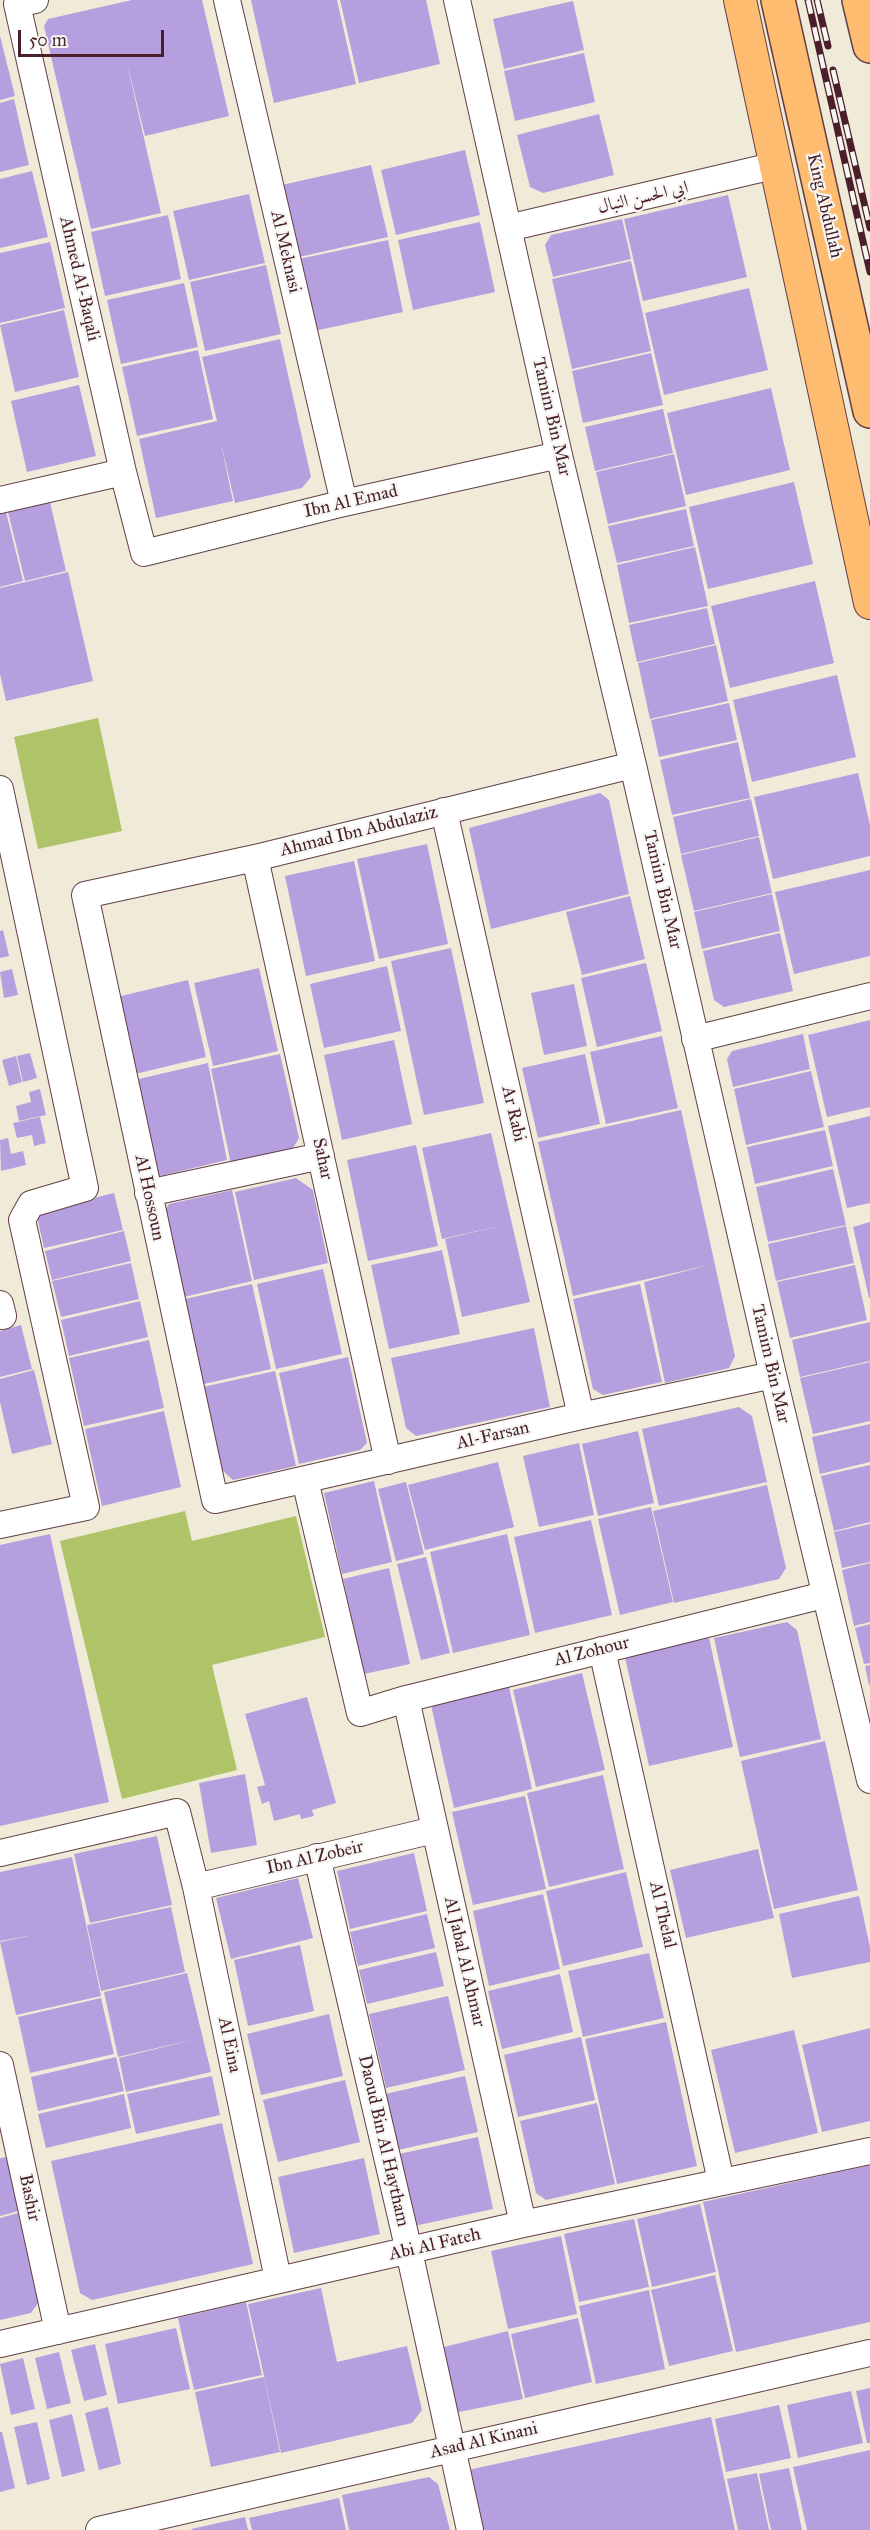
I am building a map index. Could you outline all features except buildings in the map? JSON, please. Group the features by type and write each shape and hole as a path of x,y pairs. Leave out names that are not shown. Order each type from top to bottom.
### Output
{"highway":[{"name":"King Abdullah","path":"777,0 870,411"},
{"path":"859,0 870,46"}],"main road":[{"path":"740,0 870,603"}],"street":[{"name":"Al Meknasi","path":"227,0 344,503"},
{"name":"Tamim Bin Mar","path":"457,0 559,455 633,765 773,1375 870,1780"},
{"name":"Ahmed Al-Baqali","path":"26,2 123,471 144,553"},
{"name":"ابي الحسن النبال","path":"508,228 777,165"},
{"name":"Ibn Al Emad","path":"144,553 344,503 559,455"},
{"path":"0,500 123,471"},
{"name":"Ahmad Ibn Abdulaziz","path":"84,895 255,858 633,765"},
{"path":"0,789 85,1188 31,1204 22,1220 86,1507 0,1525"},
{"name":"Ar Rabi","path":"444,811 581,1416"},
{"name":"Sahar","path":"255,858 388,1461"},
{"name":"Al Hossoun","path":"84,895 215,1500"},
{"path":"695,1039 870,996"},
{"path":"148,1193 321,1155"},
{"name":"Al-Farsan","path":"215,1500 581,1416 773,1375"},
{"name":"Al Zohour","path":"305,1480 360,1713 405,1699 825,1595"},
{"name":"Al Thelal","path":"602,1650 722,2181"},
{"name":"Al Jabal Al Ahmar","path":"405,1699 523,2224"},
{"name":"Al Eina","path":"0,1852 177,1812 196,1887 279,2279"},
{"name":"Ibn Al Zobeir","path":"196,1887 434,1830"},
{"name":"Daoud Bin Al Haytham","path":"317,1857 409,2251 470,2530"},
{"name":"Bashir","path":"0,2065 58,2331"},
{"name":"Abi Al Fateh","path":"0,2344 523,2224 870,2151"},
{"name":"Asad Al Kinani","path":"99,2530 870,2353"}],"green space":[{"path":"98,718 122,831 38,849 14,737"},
{"path":"185,1511 192,1541 296,1516 325,1637 212,1665 237,1770 122,1799 60,1541"}],"railway":[{"path":"808,0 870,272"},
{"path":"817,0 828,46"},
{"path":"833,70 870,228"}]}
